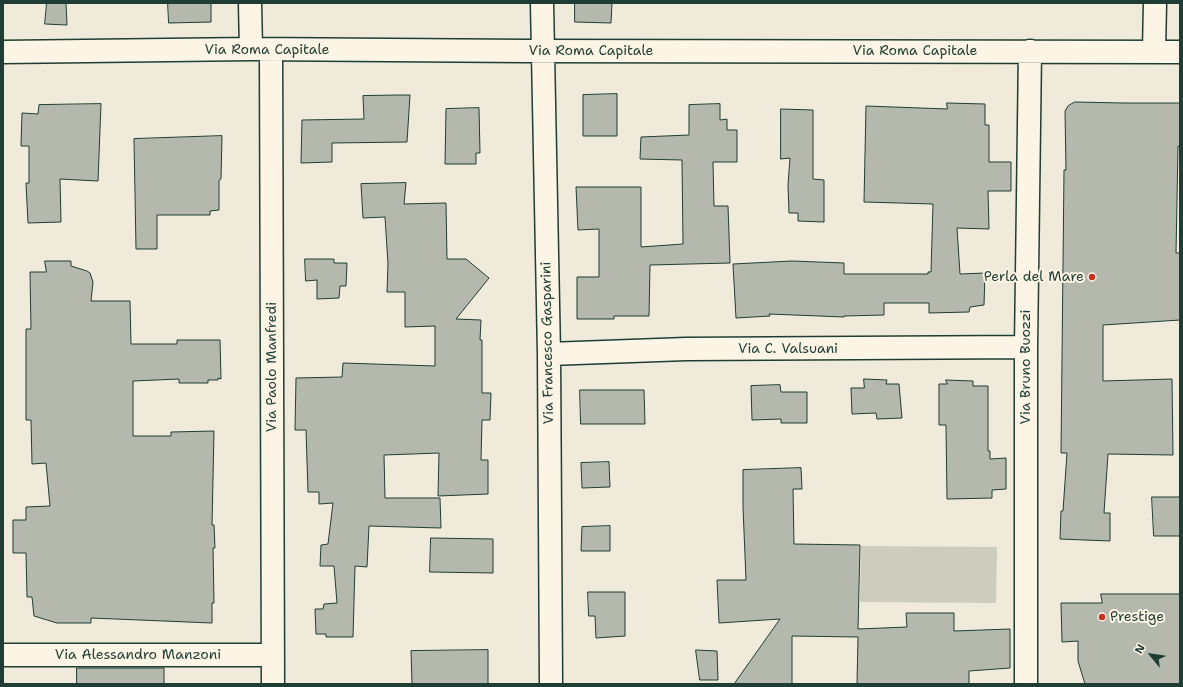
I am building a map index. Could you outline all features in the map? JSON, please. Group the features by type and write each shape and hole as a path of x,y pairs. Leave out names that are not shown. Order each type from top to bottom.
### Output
{"street":[{"name":"Via Paolo Manfredi","path":"250,3 261,50 273,684"},
{"name":"Via Francesco Gasparini","path":"542,3 549,354 551,684"},
{"path":"1154,51 1155,3"},
{"name":"Via Roma Capitale","path":"3,52 261,50 542,52 1180,52"},
{"name":"Via Bruno Buozzi","path":"1026,684 1026,347 1030,51"},
{"name":"Via C. Valsuani","path":"549,354 686,349 1026,347"},
{"name":"Via Alessandro Manzoni","path":"3,655 273,655"}],"shaded area":[{"path":"861,546 997,547 996,603 860,602"}],"building":[{"path":"47,3 66,3 67,25 45,24"},
{"path":"168,3 211,3 211,22 169,23"},
{"path":"575,3 612,3 611,23 575,22"},
{"path":"617,94 617,136 583,136 583,95"},
{"path":"410,95 407,142 332,143 332,162 301,163 302,120 364,119 363,96"},
{"path":"1075,102 1180,103 1176,253 1180,253 1180,320 1103,325 1103,381 1172,379 1173,455 1108,454 1104,513 1110,513 1110,541 1060,539 1061,511 1063,511 1067,453 1061,453 1064,170 1066,170 1065,111 1068,106"},
{"path":"947,103 985,104 985,125 989,125 989,162 1011,162 1011,191 988,191 989,229 957,228 960,274 985,273 984,305 970,307 969,312 929,313 929,303 884,303 884,315 844,317 769,314 770,316 736,318 733,264 792,261 844,263 844,274 928,274 928,272 931,272 933,204 864,202 866,106 947,109"},
{"path":"101,104 98,181 60,179 61,222 28,223 26,183 29,183 29,146 21,146 22,113 38,114 39,105"},
{"path":"720,104 720,120 727,119 727,130 737,130 737,162 713,162 714,206 728,206 730,263 650,265 649,316 614,316 614,319 577,319 577,277 599,277 599,229 578,230 576,187 641,187 641,247 683,244 682,160 640,159 641,137 689,135 689,105"},
{"path":"479,108 480,153 476,153 476,164 445,164 446,109"},
{"path":"781,109 813,110 813,179 824,180 824,222 798,221 798,213 789,213 788,185 790,158 781,159"},
{"path":"222,136 221,179 219,180 219,210 210,211 210,215 157,215 157,249 136,249 134,139"},
{"path":"406,183 404,204 446,203 447,259 466,259 489,278 456,319 481,320 480,340 482,340 482,393 491,393 490,420 482,420 481,460 488,460 488,494 438,496 439,453 384,455 385,498 440,498 441,528 369,526 367,567 355,566 353,637 326,637 326,634 316,634 315,609 323,609 324,604 337,603 334,566 320,566 321,545 328,544 333,503 319,504 319,492 308,492 306,430 295,430 296,378 342,377 343,363 435,366 435,326 405,327 405,292 387,292 388,264 385,217 363,218 361,184"},
{"path":"305,259 334,259 334,263 347,263 346,286 340,286 339,298 317,299 317,280 306,281"},
{"path":"45,261 71,261 71,266 90,273 93,282 91,301 130,301 131,344 177,344 177,340 220,340 221,379 218,378 218,380 208,380 208,383 179,383 179,379 133,381 133,436 171,436 171,432 214,431 212,525 214,525 215,548 213,548 214,603 212,603 212,623 91,618 91,623 57,623 34,616 32,597 27,597 26,553 13,553 13,520 26,520 26,507 50,506 46,463 32,464 31,420 26,420 26,329 31,329 30,272 46,272"},
{"path":"864,379 887,380 886,384 899,384 902,418 877,419 876,413 852,414 851,388 864,388"},
{"path":"946,380 973,381 973,386 988,386 988,451 990,451 990,459 1006,458 1006,489 992,490 992,498 947,499 946,425 939,425 939,384 947,384"},
{"path":"780,385 781,392 807,392 807,423 781,423 781,419 752,420 751,386"},
{"path":"580,390 644,390 645,424 581,424"},
{"path":"609,462 610,487 582,488 581,463"},
{"path":"801,468 802,489 793,489 794,544 860,545 858,629 907,627 906,613 954,613 954,631 1010,629 1010,668 969,671 969,684 857,684 858,637 792,636 792,684 734,684 780,619 719,623 717,580 746,580 743,470"},
{"path":"1152,497 1180,497 1180,536 1154,536"},
{"path":"610,526 610,551 581,551 582,527"},
{"path":"431,538 493,539 493,573 430,572"},
{"path":"588,592 625,592 625,636 596,638 595,616 589,616"},
{"path":"1101,594 1180,594 1180,684 1085,684 1078,661 1078,641 1062,642 1061,603 1102,603"},
{"path":"488,650 488,684 412,684 411,651"},
{"path":"696,650 717,651 718,680 700,680"},
{"path":"77,668 164,668 164,684 77,684"}],"place":[{"name":"Perla del Mare","path":"1092,277"},
{"name":"Prestige","path":"1102,617"}]}
